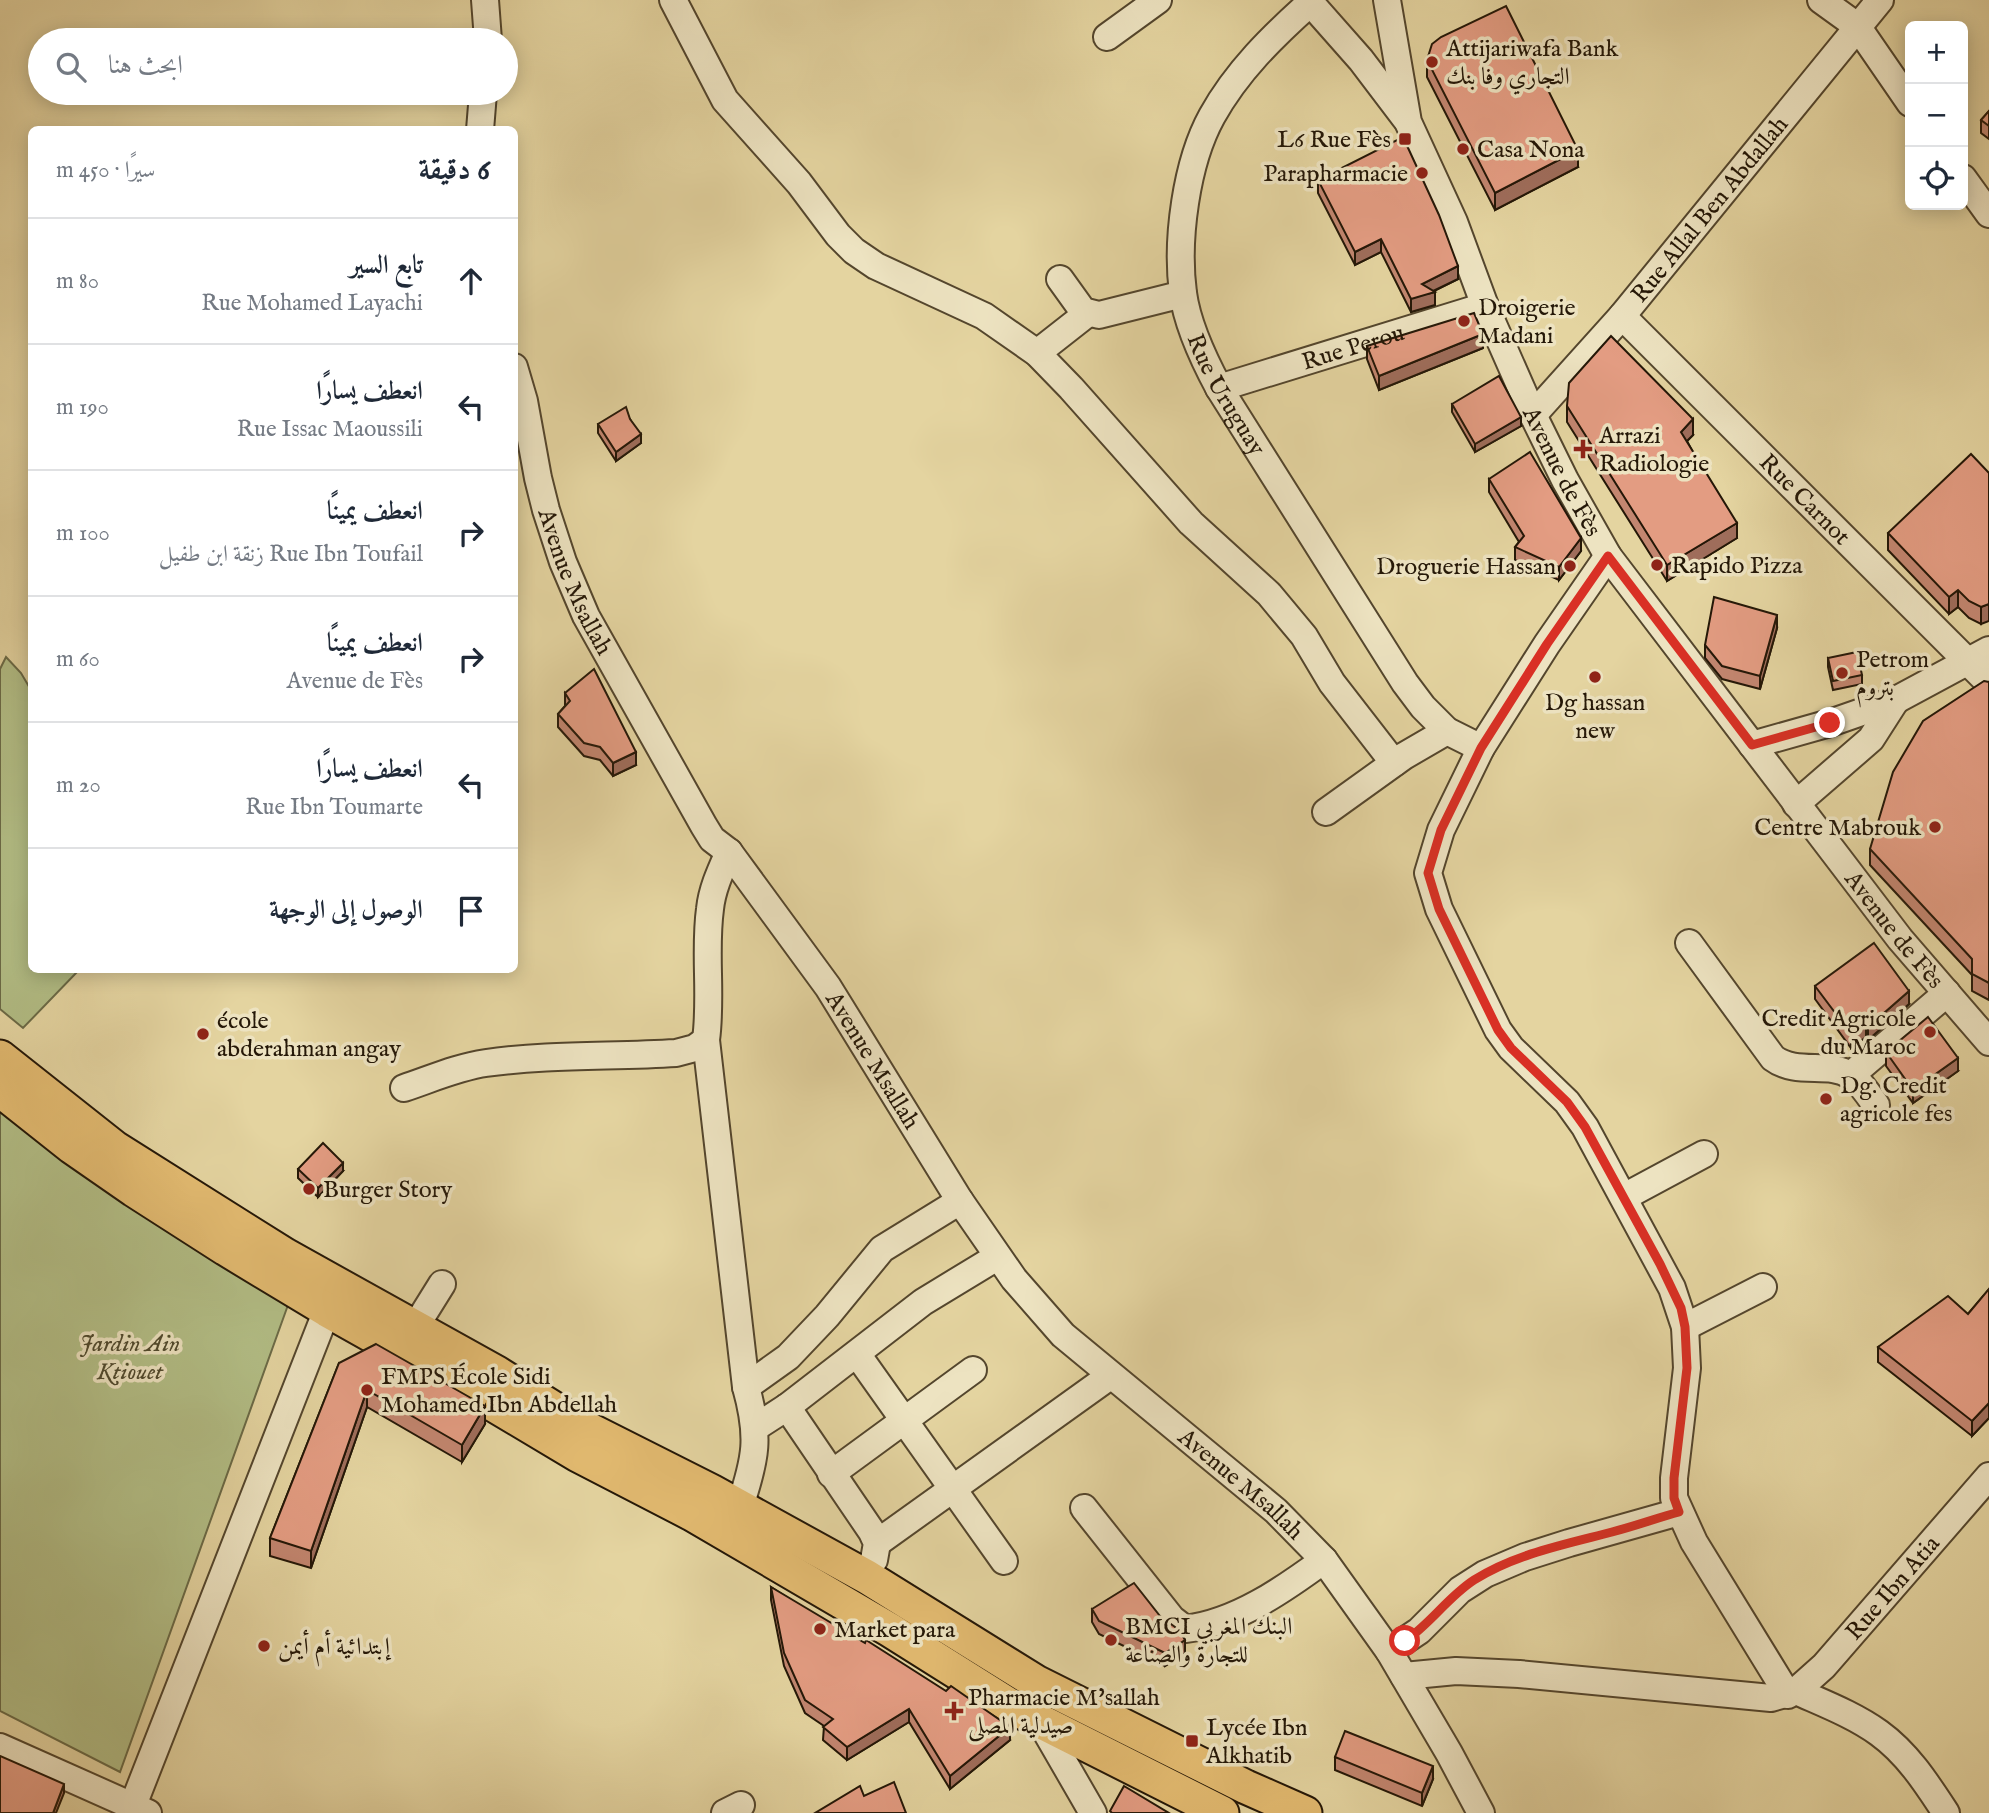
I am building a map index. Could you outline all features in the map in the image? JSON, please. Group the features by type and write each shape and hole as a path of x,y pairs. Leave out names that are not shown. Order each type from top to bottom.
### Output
{"main road":[{"path":"0,1057 115,1148 237,1226 497,1373 580,1424 740,1506 867,1577 1036,1682 1246,1787 1305,1813"},
{"path":"0,1090 72,1147 134,1190 327,1310 578,1455 716,1528 1041,1723 1222,1813"}],"street":[{"path":"485,0 487,28"},
{"path":"673,0 725,100 799,183 838,235 850,247 888,272 984,316 1037,353 1072,388 1191,523 1269,594 1304,636 1332,683 1394,763"},
{"path":"1107,37 1158,0"},
{"name":"Avenue de Fès","path":"1387,0 1408,122 1454,222 1485,306 1533,415 1565,480 1608,556 1900,939 1989,1042"},
{"path":"1821,0 1857,26 1905,96"},
{"name":"Rue Allal Ben Abdallah","path":"1533,415 1622,316 1880,0"},
{"path":"1309,2 1361,60 1408,122"},
{"name":"Rue Uruguay","path":"1309,2 1251,61 1222,100 1203,133 1186,199 1182,231 1183,294 1199,345 1219,388 1383,650 1423,707 1447,731 1481,748"},
{"path":"480,126 482,105"},
{"path":"1968,184 1989,214"},
{"path":"1060,279 1078,305 1088,313 1107,314 1183,294"},
{"name":"Rue Perou","path":"1219,388 1485,306"},
{"path":"1037,353 1088,313"},
{"name":"Rue Carnot","path":"1622,316 1979,655 1989,683"},
{"name":"Avenue Msallah","path":"518,384 547,510 563,562 586,617 712,839 729,852 828,987 960,1201 997,1257 1039,1311 1110,1376 1276,1511 1324,1560 1389,1651 1449,1753 1480,1813"},
{"path":"1608,556 1547,644 1481,748 1441,830 1428,873 1439,909 1498,1030 1511,1048 1567,1102 1585,1127 1672,1288 1685,1327 1687,1368 1674,1498 1694,1542 1792,1693"},
{"path":"1752,745 1830,723 1896,700 1979,655"},
{"path":"1796,804 1871,739 1896,700"},
{"path":"1326,812 1394,763 1447,731"},
{"path":"729,852 709,911 709,1002 706,1040 746,1387 756,1427 753,1469 740,1506"},
{"path":"1689,943 1773,1058 1787,1066 1825,1069 1850,1075 1876,1105"},
{"path":"1850,1075 1947,993"},
{"path":"404,1088 487,1063 676,1054 695,1048 706,1040"},
{"path":"1624,1197 1704,1154"},
{"path":"746,1387 788,1357 827,1316 882,1248 960,1201"},
{"path":"756,1427 787,1407 923,1302 997,1257"},
{"path":"415,1329 442,1284"},
{"path":"1685,1327 1763,1287"},
{"path":"0,1747 137,1810 327,1310"},
{"path":"857,1354 1004,1560"},
{"path":"831,1474 973,1370"},
{"path":"877,1543 1110,1376"},
{"path":"787,1407 877,1543 877,1553 867,1577"},
{"name":"Rue Ibn Atia","path":"1792,1693 1824,1666 1865,1621 1989,1476"},
{"path":"1084,1508 1160,1605 1185,1629 1211,1623 1264,1600 1324,1560"},
{"path":"1389,1651 1419,1631 1460,1590 1485,1574 1547,1550 1679,1512"},
{"path":"1404,1676 1455,1671 1695,1689 1765,1698 1792,1693 1858,1719 1881,1734 1907,1758 1945,1813"},
{"path":"1041,1723 1093,1813"}],"green space":[{"path":"6,657 28,685 28,973 76,973 23,1028 0,1009 0,669"},
{"name":"Jardin Ain Ktiouet","path":"0,1106 288,1305 120,1772 0,1711"}],"building":[{"path":"1506,6 1578,150 1495,193 1427,60 1432,44 1441,37"},
{"path":"1989,111 1989,126 1981,120"},
{"path":"1403,137 1439,215 1458,266 1422,284 1435,292 1411,299 1381,239 1355,252 1318,180"},
{"path":"1474,313 1483,334 1379,376 1367,346"},
{"path":"1611,336 1693,419 1681,432 1737,523 1667,565 1567,406 1569,383"},
{"path":"1499,376 1521,417 1475,444 1452,404"},
{"path":"626,407 630,419 641,434 616,452 598,424"},
{"path":"1530,452 1581,538 1559,567 1515,547 1524,536 1489,479"},
{"path":"1971,454 1989,473 1989,604 1981,607 1969,601 1958,590 1949,597 1888,533"},
{"path":"1714,597 1777,615 1760,676 1722,666 1705,645"},
{"path":"1857,652 1862,675 1833,681 1828,658"},
{"path":"594,669 636,752 613,763 600,747 584,743 558,714 570,701 565,693"},
{"name":"Centre Mabrouk","path":"1984,681 1989,682 1989,983 1972,974 1972,959 1870,849 1893,772 1923,721"},
{"path":"1874,943 1909,991 1868,1027 1866,1024 1851,1034 1815,986"},
{"path":"1928,1017 1958,1058 1913,1090 1886,1052"},
{"path":"323,1143 343,1163 318,1188 298,1169"},
{"path":"1989,1289 1989,1403 1972,1421 1878,1347 1948,1296 1968,1314"},
{"path":"376,1344 485,1406 462,1445 367,1390 311,1551 270,1538 339,1363"},
{"path":"1134,1583 1160,1616 1179,1630 1185,1640 1165,1653 1099,1621 1092,1609"},
{"path":"771,1587 865,1643 866,1640 946,1691 951,1686 1010,1727 950,1776 909,1709 847,1747 823,1727 833,1719 805,1700 784,1653"},
{"path":"1345,1731 1433,1766 1422,1793 1335,1757"},
{"path":"0,1756 64,1784 53,1813 0,1813"},
{"path":"894,1782 906,1813 815,1813 860,1786 864,1796"},
{"path":"1124,1786 1169,1813 1112,1813 1110,1811"}],"place":[{"name":"Attijariwafa Bank التجاري وفا بنك","path":"1432,62"},
{"name":"L6 Rue Fès","path":"1405,139"},
{"name":"Casa Nona","path":"1463,149"},
{"name":"Parapharmacie","path":"1422,173"},
{"name":"Droigerie Madani","path":"1464,321"},
{"name":"Arrazi Radiologie","path":"1583,449"},
{"name":"Rapido Pizza","path":"1657,565"},
{"name":"Droguerie Hassan","path":"1570,566"},
{"name":"Petrom بتروم","path":"1842,673"},
{"name":"Dg hassan new","path":"1595,677"},
{"name":"Centre Mabrouk","path":"1935,827"},
{"name":"Credit Agricole du Maroc","path":"1930,1032"},
{"name":"école abderahman angay","path":"203,1034"},
{"name":"Dg. Credit agricole fes","path":"1826,1099"},
{"name":"Burger Story","path":"309,1189"},
{"name":"FMPS École Sidi Mohamed Ibn Abdellah","path":"367,1390"},
{"name":"Market para","path":"820,1629"},
{"name":"BMCI البنك المغربي للتجارة والصناعة","path":"1111,1640"},
{"name":"إبتدائية أم أيمن","path":"264,1646"},
{"name":"Pharmacie M'sallah صيدلية المصلى","path":"954,1711"},
{"name":"Lycée Ibn Alkhatib","path":"1192,1741"}],"route":[{"path":"1405,1641 1419,1631 1460,1590 1485,1574 1525,1557 1679,1512 1674,1498 1674,1478 1687,1368 1681,1308 1603,1157 1567,1102 1511,1048 1498,1030 1439,909 1428,873 1441,830 1481,748 1547,644 1608,556 1752,745 1830,723"}]}
